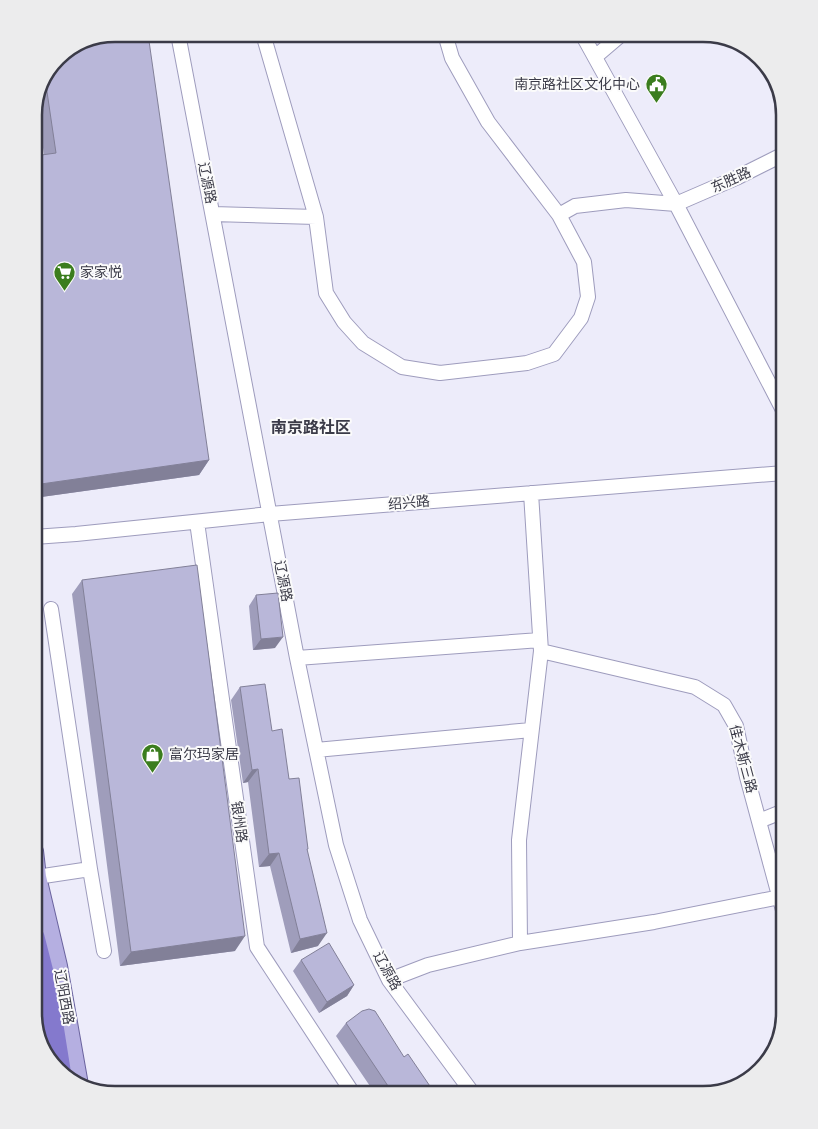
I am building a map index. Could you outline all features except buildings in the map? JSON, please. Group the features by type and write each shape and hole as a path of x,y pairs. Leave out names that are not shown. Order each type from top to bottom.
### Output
{"highway":[{"path":"42,969 58,1058"}],"main road":[{"name":"辽阳西路","path":"42,899 58,966 77,1076"}],"street":[{"name":"辽源路","path":"180,42 297,658 336,845 360,920 389,980 467,1086"},
{"path":"265,42 316,217 326,293 344,322 363,344 402,367 440,373 527,363 554,354 581,318 588,297 584,262 560,215 488,122 452,58 447,43"},
{"path":"587,43 676,204 776,397"},
{"path":"595,57 612,43"},
{"name":"东胜路","path":"676,204 776,158"},
{"path":"560,215 574,206 626,200 676,204"},
{"path":"213,214 316,217"},
{"name":"绍兴路","path":"43,536 270,514 776,473"},
{"path":"520,943 519,840 540,645 531,493"},
{"name":"银州路","path":"198,522 257,947 348,1086"},
{"path":"51,610 104,951"},
{"name":"佳木斯三路","path":"297,658 540,645 695,687 724,705 736,726 747,777 776,883"},
{"path":"316,750 532,730"},
{"path":"759,821 776,814"},
{"path":"42,876 90,869"},
{"path":"389,980 428,965 520,943 654,922 776,898"}],"place":[{"name":"南京路社区文化中心","path":"656,103"},
{"name":"家家悦","path":"64,291"},
{"name":"富尔玛家居","path":"153,773"}],"district":[{"name":"南京路社区","path":"311,428"}]}
